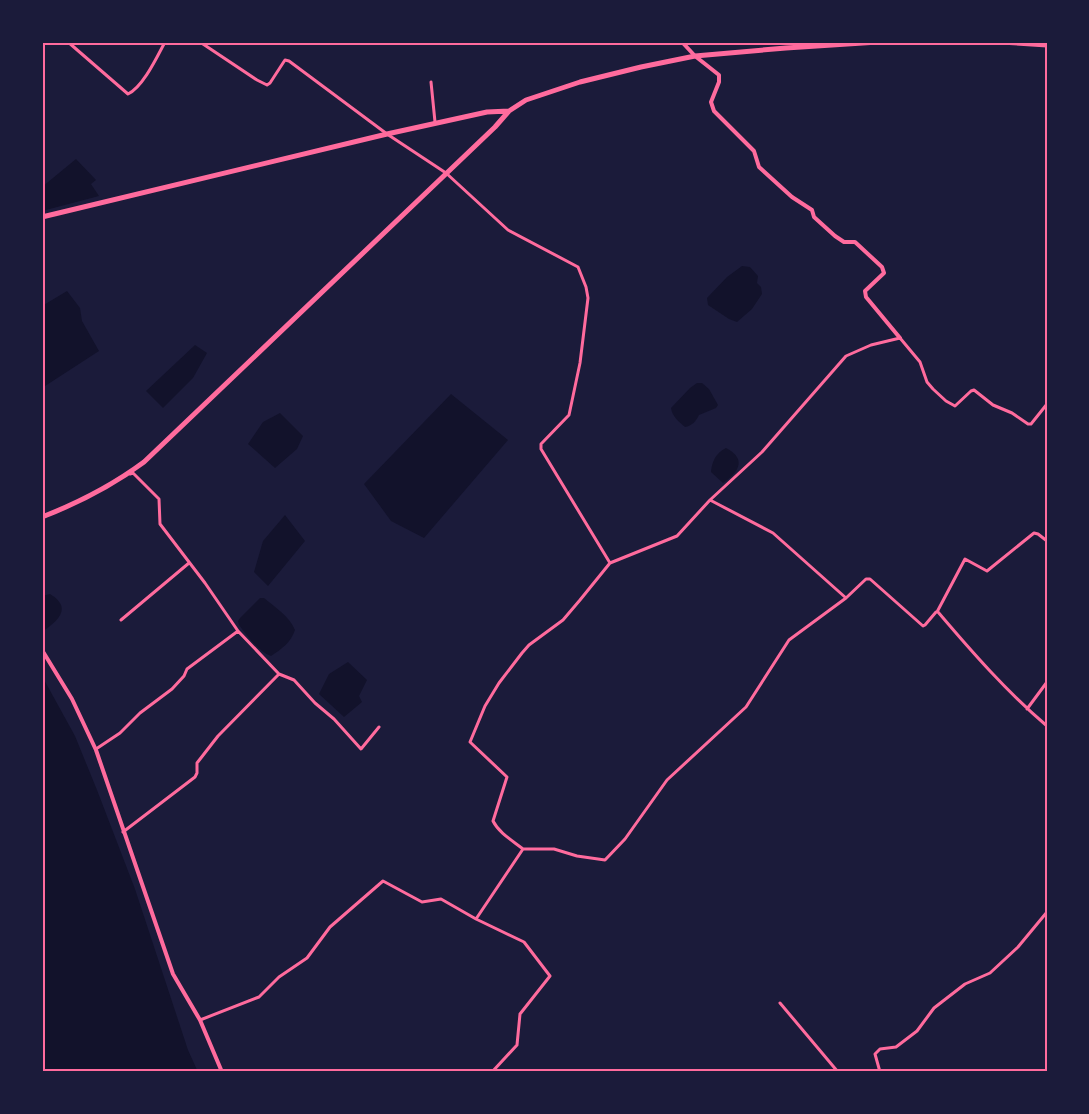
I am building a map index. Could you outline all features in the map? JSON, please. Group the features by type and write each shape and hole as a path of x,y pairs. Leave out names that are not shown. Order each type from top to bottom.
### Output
{"main road":[{"path":"42,517 128,474 164,444 509,111 526,100 580,82 641,66 695,56 878,42"},
{"path":"1001,42 1047,45"},
{"path":"42,217 387,134 488,112 509,111"}],"street":[{"path":"68,42 128,94 142,81 165,42"},
{"path":"200,42 267,85 285,60 289,61 387,134 446,173 508,230 578,267 588,298 580,363 569,414 542,444 541,449 610,563"},
{"path":"682,42 719,75 719,82 711,102 714,111 754,151 759,167 792,197 813,210 814,217 835,236 844,242 855,242 884,269 884,273 866,291 866,297 920,362 927,382 933,389 955,406 974,390 993,405 1012,413 1028,424 1031,424 1047,404"},
{"path":"786,48 792,42"},
{"path":"431,82 435,124"},
{"path":"900,338 871,345 846,356 762,452 710,500 676,536 610,563 563,620 529,645 522,653 485,706 471,739 472,744 507,777 493,821 495,826 523,849 554,849 577,856 605,860 625,839 667,780 746,708 789,640 846,598 866,579 870,579 923,626 937,612 965,559 987,572 1034,533 1047,541"},
{"path":"128,474 132,473 159,499 160,524 238,631 279,674 294,680 315,703 334,719 361,750 379,727"},
{"path":"710,500 773,533 846,598"},
{"path":"121,620 189,563"},
{"path":"937,612 1027,710 1047,726"},
{"path":"96,750 172,689 187,669 238,631"},
{"path":"42,650 72,699 96,750 173,974 200,1020 222,1072"},
{"path":"123,832 195,777 196,764 218,736 279,674"},
{"path":"1027,710 1047,682"},
{"path":"476,919 523,849"},
{"path":"200,1020 259,997 279,977 307,958 330,927 383,880 422,902 441,898 476,919 524,942 550,976 520,1014 517,1045 492,1072"},
{"path":"880,1072 875,1054 880,1049 896,1047 917,1031 934,1008 965,984 990,973 1018,947 1047,912"},
{"path":"780,1003 838,1072"}],"shaded area":[{"path":"76,159 96,180 91,184 99,196 42,211 42,187"},
{"path":"742,266 750,267 758,276 757,283 761,287 762,294 752,309 737,322 708,305 707,298 727,277"},
{"path":"67,291 80,308 82,321 99,351 42,388 42,306"},
{"path":"195,345 207,353 193,378 163,408 146,391"},
{"path":"697,383 702,383 709,389 718,405 699,415 694,423 685,427 674,416 671,408"},
{"path":"451,394 508,440 424,538 391,521 364,484"},
{"path":"280,413 303,436 297,449 275,468 248,444 263,422"},
{"path":"726,448 737,457 738,466 737,470 723,483 711,472 715,458"},
{"path":"285,515 305,541 268,586 254,572 263,541"},
{"path":"50,594 61,604 61,614 42,632 42,596"},
{"path":"260,598 264,598 282,612 295,630 286,645 271,656 253,643 238,621"},
{"path":"348,662 367,680 359,696 362,702 344,717 319,694 329,674"},
{"path":"42,676 75,736 97,790 135,889 188,1050 198,1072 42,1072"}]}
